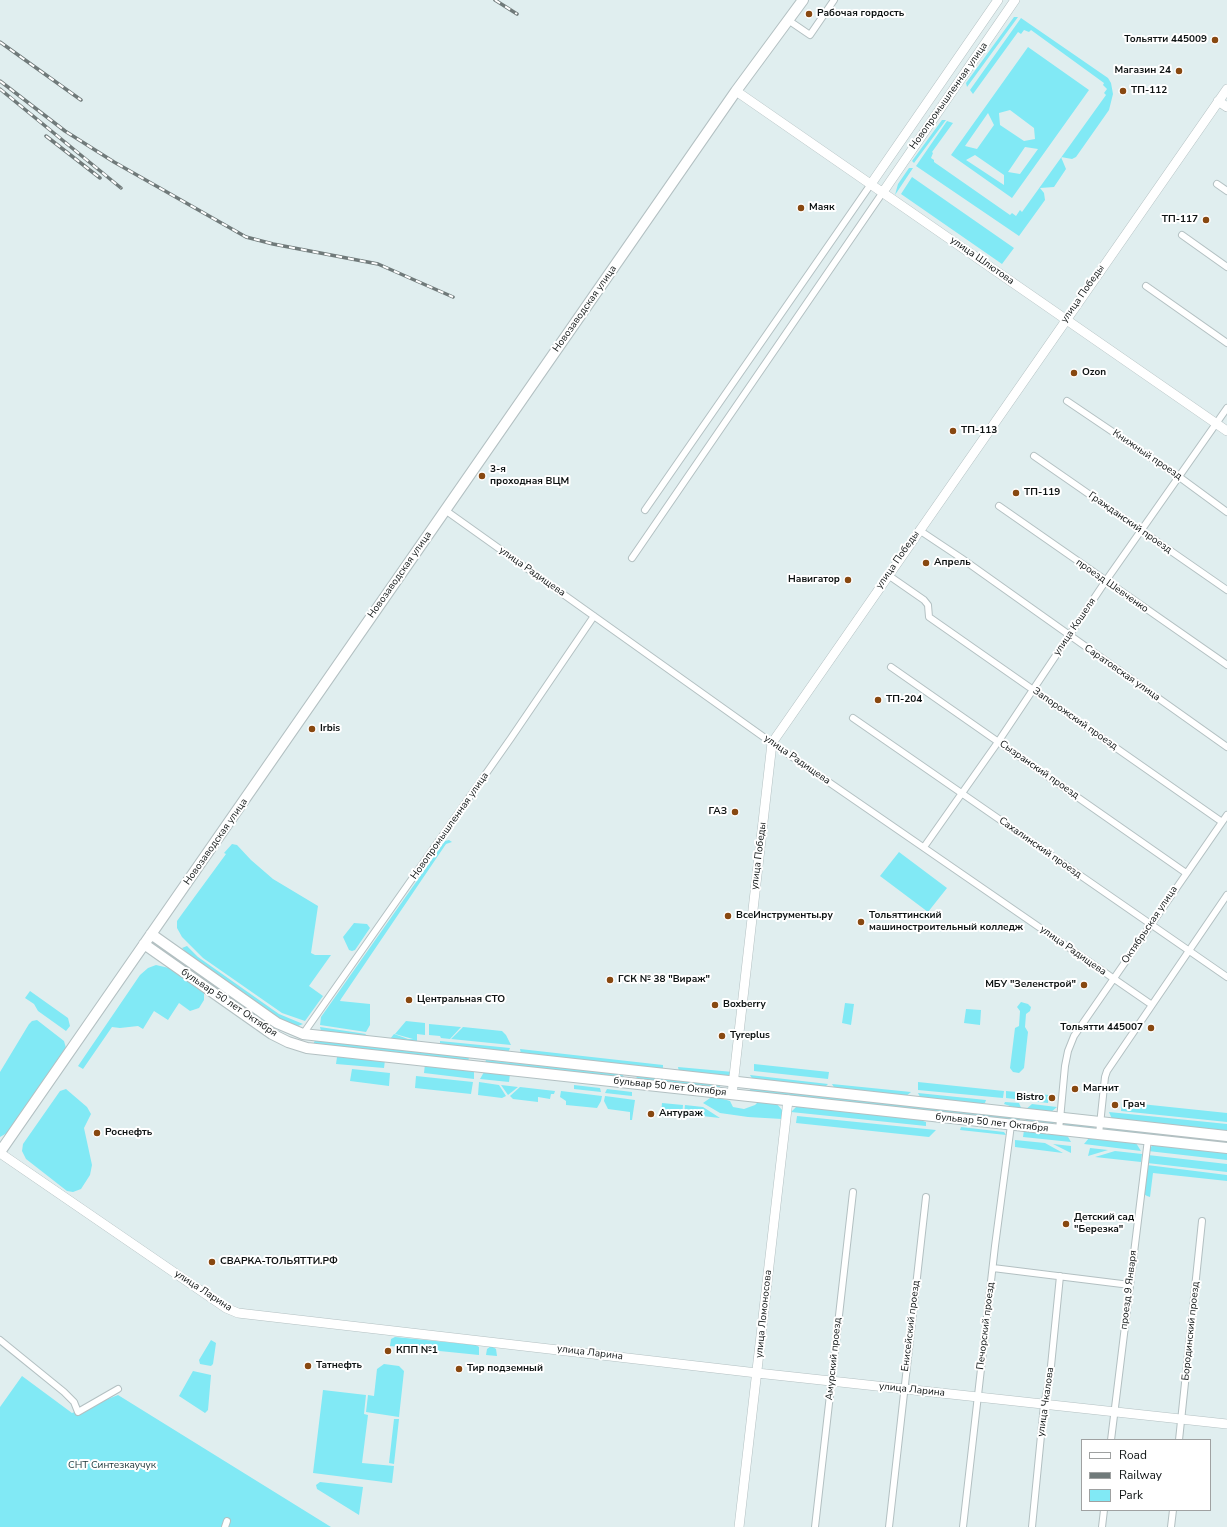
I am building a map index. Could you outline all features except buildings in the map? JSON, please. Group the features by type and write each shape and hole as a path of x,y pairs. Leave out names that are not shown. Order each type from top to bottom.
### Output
{"main road":[{"name":"Новозаводская улица","path":"0,1152 736,91 803,0"},
{"name":"Новопромышленная улица","path":"871,184 998,0"},
{"name":"Новопромышленная улица","path":"883,192 1015,0"},
{"name":"улица Победы","path":"732,1094 772,743 1066,318 1227,89"},
{"name":"улица Шлютова","path":"736,91 1066,318 1227,431"},
{"path":"1218,101 1227,107"},
{"name":"бульвар 50 лет Октября","path":"151,934 277,1023 303,1034 481,1055 1227,1136"},
{"name":"бульвар 50 лет Октября","path":"144,944 262,1028 288,1042 307,1048 1227,1148"},
{"path":"173,964 171,958 176,954 181,955"},
{"path":"479,1066 481,1055"},
{"path":"629,1082 630,1071"},
{"name":"улица Ломоносова","path":"740,1527 788,1100"},
{"name":"улица Ларина","path":"0,1152 226,1308 238,1313 757,1373 1227,1424"}],"street":[{"path":"788,20 810,34 834,0"},
{"path":"645,510 871,184"},
{"path":"1217,184 1227,191"},
{"path":"632,558 883,192"},
{"path":"1182,235 1227,267"},
{"path":"1146,286 1227,343"},
{"name":"Книжный проезд","path":"1066,401 1178,476 1227,512"},
{"name":"улица Кошеля","path":"924,847 998,742 1032,689 1070,636 1105,582 1178,476 1227,408"},
{"name":"Гражданский проезд","path":"1034,456 1227,590"},
{"name":"проезд Шевченко","path":"999,506 1105,582 1227,665"},
{"name":"улица Радищева","path":"445,510 772,743 1152,1005"},
{"name":"Саратовская улица","path":"919,530 1227,747"},
{"name":"Запорожский проезд","path":"888,575 924,600 928,605 929,617 1222,822"},
{"name":"Новопромышленная улица","path":"303,1034 507,744 594,616"},
{"name":"Сызранский проезд","path":"891,667 1186,873"},
{"name":"Сахалинский проезд","path":"853,718 1227,977"},
{"name":"Октябрьская улица","path":"1059,1130 1068,1051 1078,1030 1227,815"},
{"path":"1099,1134 1108,1071 1226,898"},
{"name":"Печорский проезд","path":"963,1527 1011,1125"},
{"name":"проезд 9 Января","path":"1111,1439 1148,1139"},
{"name":"Амурский проезд","path":"815,1527 852,1192"},
{"name":"Енисейский проезд","path":"889,1527 926,1197"},
{"name":"Бородинский проезд","path":"1180,1439 1202,1221"},
{"path":"993,1268 1130,1285"},
{"name":"улица Чкалова","path":"1032,1527 1044,1404 1050,1376 1060,1276"},
{"path":"0,1340 64,1392 74,1402 78,1412 118,1389"},
{"path":"1102,1527 1104,1511"},
{"path":"1171,1527 1173,1511"}],"green space":[{"path":"1014,17 1018,17 967,87 966,83"},
{"path":"1021,18 1108,78 1111,83 1113,94 1109,110 1076,157 1072,159 1061,157 1106,95 1104,93 1107,89 1103,85 1104,83 1031,30 1029,32 1024,30 1021,34 1018,32 973,94 970,90"},
{"path":"1028,47 1089,90 1012,198 951,155","holes":["1010,110 1034,128 1035,139 1024,141 1000,125 999,113","988,113 994,125 977,149 965,146","1025,147 1038,149 1020,174 1008,172","975,155 1004,175 1004,185 966,160"]},
{"path":"942,120 946,120 914,163 912,161"},
{"path":"947,121 953,123 932,152 931,158 934,162 1010,215 1012,213 1016,216 1020,210 1022,212 1061,157 1066,169 1054,187 1040,188 1044,193 1045,200 1019,236 916,166"},
{"path":"909,168 913,168 895,195 898,184"},
{"path":"912,177 1014,248 1002,264 901,194"},
{"path":"449,840 452,842 446,844 340,1001 370,1004 370,1025 366,1032 320,1025 321,1017 445,841"},
{"path":"232,844 237,845 251,860 273,879 318,906 311,953 315,955 331,955 309,986 323,996 305,1021 282,1013 203,958 182,937 177,928 177,921 226,854 224,853"},
{"path":"899,852 947,888 928,912 880,876"},
{"path":"354,923 367,924 370,928 355,950 352,951 349,950 343,937"},
{"path":"187,946 198,957 279,1014 303,1024 298,1026 280,1021 194,961 182,948"},
{"path":"179,960 268,1022 267,1024 176,961"},
{"path":"156,965 169,968 204,992 204,1000 199,1008 190,1011 179,1003 168,1020 154,1011 143,1029 138,1026 120,1028 112,1027 83,1069 78,1066 140,975 148,968"},
{"path":"30,991 68,1018 70,1026 66,1031 38,1011 34,1004 25,998"},
{"path":"1021,1002 1028,1004 1031,1007 1030,1011 1026,1014 1025,1027 1028,1032 1024,1068 1019,1073 1013,1072 1010,1068 1015,1028 1019,1026 1020,1011 1017,1007"},
{"path":"845,1003 854,1004 851,1025 842,1023"},
{"path":"966,1009 981,1010 980,1025 964,1023"},
{"path":"37,1020 64,1041 66,1048 7,1133 0,1137 0,1072 29,1024 32,1021"},
{"path":"406,1021 425,1023 425,1035 417,1034 417,1041 404,1043 390,1039 394,1034 408,1039 413,1039 395,1034"},
{"path":"429,1024 461,1027 450,1039 429,1035"},
{"path":"320,1027 366,1034 364,1037 321,1031"},
{"path":"463,1027 502,1031 506,1035 511,1045 451,1039"},
{"path":"316,1040 468,1057 469,1059 467,1061 314,1044"},
{"path":"440,1041 510,1048 508,1053 453,1048 440,1043"},
{"path":"520,1049 663,1065 663,1071 521,1054"},
{"path":"341,1056 385,1060 384,1068 336,1064 337,1057"},
{"path":"486,1060 622,1074 624,1077 485,1063"},
{"path":"425,1064 474,1071 474,1079 424,1073"},
{"path":"754,1064 829,1072 828,1079 754,1071"},
{"path":"678,1067 733,1072 730,1076 679,1072"},
{"path":"352,1069 390,1073 389,1086 350,1081"},
{"path":"484,1072 510,1074 509,1082 480,1079"},
{"path":"750,1075 828,1084 825,1087 753,1080"},
{"path":"416,1076 473,1082 471,1094 415,1088"},
{"path":"637,1076 718,1084 721,1088 636,1079"},
{"path":"479,1082 499,1085 506,1096 502,1098 478,1095"},
{"path":"918,1082 1004,1091 1003,1098 918,1090"},
{"path":"832,1084 911,1092 905,1097 835,1089"},
{"path":"501,1085 518,1087 508,1095"},
{"path":"574,1085 600,1088 601,1092 574,1089"},
{"path":"520,1087 555,1091 554,1094 551,1094 550,1099 538,1097 538,1102 513,1099 510,1096"},
{"path":"751,1088 1020,1117 1020,1122 749,1091"},
{"path":"66,1089 87,1107 91,1114 84,1128 92,1165 90,1175 81,1189 73,1192 67,1191 26,1159 22,1151 23,1144 60,1091"},
{"path":"607,1089 632,1092 632,1096 605,1093"},
{"path":"561,1091 602,1096 597,1108 566,1105 566,1101 560,1097"},
{"path":"1006,1091 1049,1095 1048,1103 1006,1098"},
{"path":"918,1093 986,1100 985,1103 968,1104 920,1097"},
{"path":"605,1096 635,1100 632,1120 630,1120 630,1112 608,1109 604,1101"},
{"path":"713,1096 730,1101 733,1107 744,1109 755,1105 759,1101 776,1103 782,1110 782,1119 748,1117 720,1113 703,1103"},
{"path":"1005,1102 1019,1103 1022,1110 1004,1104"},
{"path":"1122,1102 1227,1113 1227,1122 1121,1111"},
{"path":"662,1103 683,1105 682,1117 661,1114"},
{"path":"1032,1104 1057,1107 1051,1112 1025,1110"},
{"path":"685,1105 703,1107 720,1118 684,1114"},
{"path":"797,1106 914,1118 926,1122 926,1126 791,1112"},
{"path":"1109,1112 1227,1124 1227,1133 1112,1119"},
{"path":"797,1116 936,1130 929,1137 796,1123"},
{"path":"1026,1118 1054,1122 1054,1123 1025,1123"},
{"path":"1066,1123 1094,1126 1094,1128 1065,1125"},
{"path":"961,1127 1004,1132 1006,1135 960,1130"},
{"path":"1107,1128 1227,1140 1227,1144 1105,1130"},
{"path":"1024,1130 1067,1135 1071,1142 1023,1137"},
{"path":"1089,1138 1136,1143 1141,1151 1084,1144"},
{"path":"1015,1140 1045,1143 1063,1153 1015,1147"},
{"path":"1154,1143 1227,1151 1227,1160 1148,1151"},
{"path":"1053,1144 1071,1146 1071,1153"},
{"path":"1090,1148 1108,1150 1088,1156"},
{"path":"1115,1151 1142,1154 1141,1162 1095,1157"},
{"path":"1148,1155 1227,1164 1227,1172 1147,1163"},
{"path":"1147,1165 1227,1175 1227,1181 1153,1173 1150,1197 1144,1194"},
{"path":"395,1337 476,1345 479,1347 479,1355 390,1346 391,1339"},
{"path":"211,1340 216,1343 213,1364 211,1366 200,1364 199,1360"},
{"path":"491,1346 496,1349 497,1356 486,1355 487,1349"},
{"path":"384,1364 399,1366 404,1371 399,1417 366,1412 368,1395 374,1396 377,1369"},
{"path":"193,1371 211,1375 208,1410 205,1413 179,1396"},
{"name":"СНТ Синтезкаучук","path":"22,1376 72,1413 118,1395 331,1527 0,1527 0,1407"},
{"path":"323,1390 366,1395 364,1414 368,1415 362,1463 394,1466 392,1483 313,1473"},
{"path":"394,1419 399,1419 394,1464 389,1463"},
{"path":"320,1482 363,1487 359,1515 317,1489 316,1485"}],"railway":[{"path":"495,0 517,14"},
{"path":"0,42 81,100"},
{"path":"0,81 65,131 114,162 246,237 273,244 378,264 453,297"},
{"path":"0,89 121,188"},
{"path":"46,136 100,178"}],"place":[{"name":"Рабочая гордость","path":"809,14"},
{"name":"Тольятти 445009","path":"1215,40"},
{"name":"Магазин 24","path":"1179,71"},
{"name":"ТП-112","path":"1123,91"},
{"name":"Маяк","path":"801,208"},
{"name":"ТП-117","path":"1206,220"},
{"name":"Ozon","path":"1074,373"},
{"name":"ТП-113","path":"953,431"},
{"name":"3-я проходная ВЦМ","path":"482,476"},
{"name":"ТП-119","path":"1016,493"},
{"name":"Апрель","path":"926,563"},
{"name":"Навигатор","path":"848,580"},
{"name":"ТП-204","path":"878,700"},
{"name":"Irbis","path":"312,729"},
{"name":"ГАЗ","path":"735,812"},
{"name":"ВсеИнструменты.ру","path":"728,916"},
{"name":"Тольяттинский машиностроительный колледж","path":"861,922"},
{"name":"ГСК № 38 \"Вираж\"","path":"610,980"},
{"name":"МБУ \"Зеленстрой\"","path":"1084,985"},
{"name":"Центральная СТО","path":"409,1000"},
{"name":"Boxberry","path":"715,1005"},
{"name":"Тольятти 445007","path":"1151,1028"},
{"name":"Tyreplus","path":"722,1036"},
{"name":"Магнит","path":"1075,1089"},
{"name":"Bistro","path":"1052,1098"},
{"name":"Грач","path":"1115,1105"},
{"name":"Антураж","path":"651,1114"},
{"name":"Роснефть","path":"97,1133"},
{"name":"Детский сад \"Березка\"","path":"1066,1224"},
{"name":"СВАРКА-ТОЛЬЯТТИ.РФ","path":"212,1262"},
{"name":"КПП №1","path":"388,1351"},
{"name":"Татнефть","path":"308,1366"},
{"name":"Тир подземный","path":"459,1369"}]}
